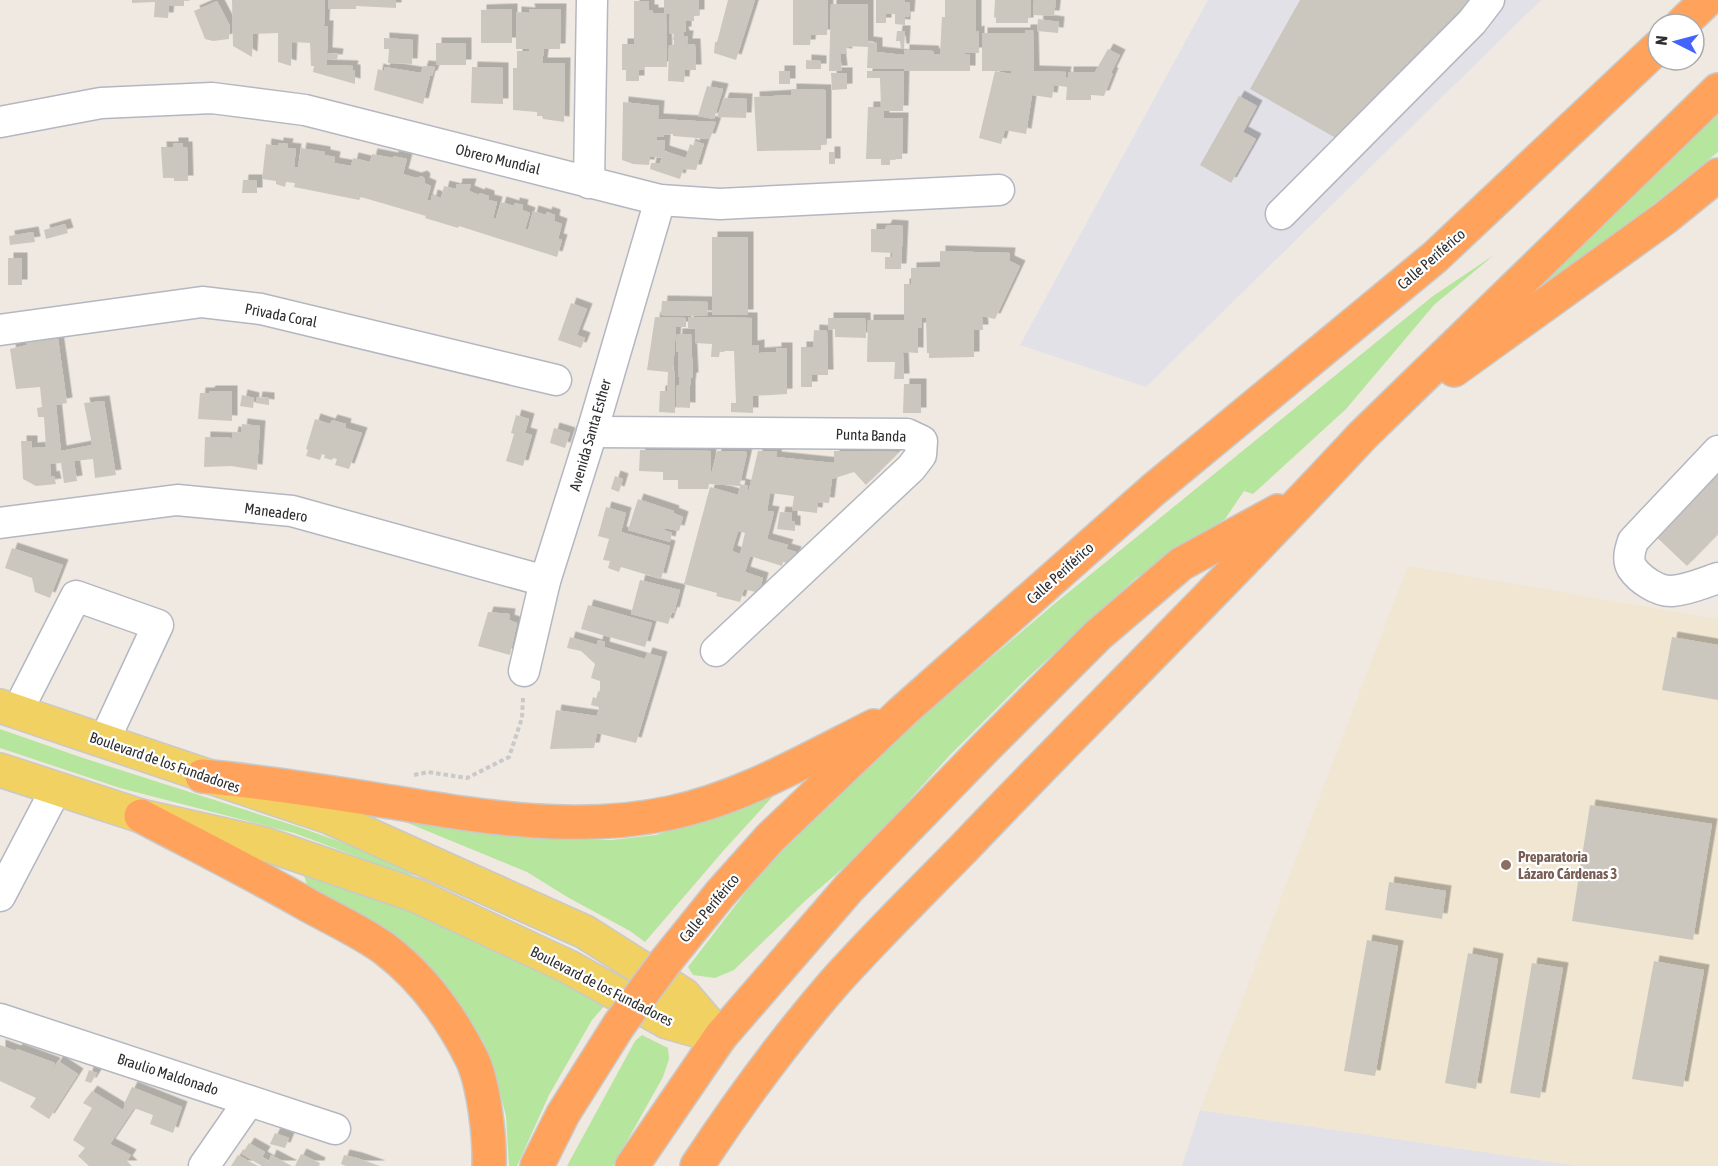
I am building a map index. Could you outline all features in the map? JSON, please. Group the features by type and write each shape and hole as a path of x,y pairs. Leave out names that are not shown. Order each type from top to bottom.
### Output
{"highway":[{"path":"1694,12 1707,0"},
{"name":"Calle Periférico","path":"537,1166 563,1114 619,1024 720,894 770,838 902,712 1153,490 1435,257 1646,58"},
{"path":"698,1166 729,1117 797,1027 836,982 1025,783 1362,436 1718,90"},
{"path":"1362,436 1665,218 1718,175"},
{"path":"632,1166 720,1037 849,888 1098,635 1181,564 1308,494"},
{"path":"202,776 250,780 465,815 547,822 587,822 669,813 720,800 902,712"},
{"path":"141,816 258,877 384,948 421,981 447,1017 472,1060 484,1106 489,1166"}],"main road":[{"name":"Boulevard de los Fundadores","path":"8,709 329,817 585,932 684,995 720,1037"},
{"name":"Boulevard de los Fundadores","path":"0,770 141,816 265,844 417,896 569,967 667,1022 720,1037"}],"street":[{"path":"590,183 592,0"},
{"path":"1281,214 1472,22 1489,0"},
{"name":"Obrero Mundial","path":"0,122 100,103 212,99 305,110 660,200 720,204 999,189"},
{"name":"Avenida Santa Esther","path":"524,670 545,581 592,432 660,200"},
{"name":"Privada Coral","path":"0,330 202,302 271,311 556,380"},
{"name":"Punta Banda","path":"592,432 907,434 922,441 921,456 911,468 716,651"},
{"path":"1718,451 1633,541 1629,553 1631,568 1654,587 1669,592 1687,589 1718,578"},
{"name":"Maneadero","path":"0,523 177,500 292,512 545,581"},
{"path":"8,709 75,596 158,625 104,741"},
{"path":"0,896 56,789"},
{"name":"Braulio Maldonado","path":"0,1019 335,1130"},
{"path":"204,1166 249,1101"}],"path":[{"path":"393,803 402,777 428,772 467,778 509,756 522,718 524,670"}],"shaded area":[{"path":"1208,0 1541,0 1146,387 1020,345"},
{"name":"Preparatoria Lázaro Cárdenas 3","path":"1408,566 1718,619 1718,1166 1579,1166 1200,1110"},
{"path":"1200,1110 1579,1166 1182,1166"}],"green space":[{"path":"1718,108 1718,152 1578,265 1525,297"},
{"path":"1494,255 1434,305 1346,409 1253,494 1244,491 1225,519 1136,578 1024,681 950,755 862,852 806,900 734,970 715,978 693,975 688,967 788,837 908,728 1053,605 1433,296"},
{"path":"0,729 299,827 408,866 430,878 401,873 294,833 120,788 0,748"},
{"path":"786,782 645,942 630,931 527,872 403,821 451,829 559,839 612,840 656,835 732,808"},
{"path":"312,873 394,896 607,1003 592,1020 549,1095 517,1166 509,1166 506,1116 495,1073 483,1041 451,994 308,887 304,876"},
{"path":"642,1035 668,1048 669,1059 663,1077 613,1166 567,1166 635,1041"}],"building":[{"path":"132,0 184,0 184,6 169,6 168,18 154,17 155,2 132,3"},
{"path":"232,0 325,0 324,26 328,26 327,53 338,54 337,60 327,59 326,65 353,66 355,84 313,72 310,43 292,42 291,66 278,62 278,33 253,34 252,57 233,46"},
{"path":"328,0 396,0 396,8 356,6 356,9 328,9"},
{"path":"664,0 699,0 699,15 694,15 694,21 686,21 686,32 683,32 684,36 688,36 687,44 695,44 696,70 685,70 684,82 668,81 669,45 675,45 675,40 673,40 674,34 669,33 670,14 666,14 667,67 644,67 644,70 639,70 639,81 626,81 626,70 622,70 622,44 634,44 634,1 649,1 649,10 653,10 653,13 664,13"},
{"path":"728,0 755,0 736,60 714,53 715,42 717,42"},
{"path":"793,0 828,0 827,35 811,35 810,45 793,45"},
{"path":"876,0 905,0 910,3 909,17 905,17 905,25 895,24 895,14 886,14 886,23 876,23"},
{"path":"945,0 976,0 976,32 979,31 979,53 965,53 970,55 970,71 904,71 904,69 867,68 868,47 846,46 847,54 840,53 842,71 829,71 831,4 868,4 868,42 877,43 877,52 904,55 904,50 933,51 934,54 940,54"},
{"path":"995,0 1031,0 1031,18 1028,18 1028,23 996,23"},
{"path":"1034,0 1056,0 1054,16 1033,15"},
{"path":"1300,0 1473,0 1341,141 1250,89"},
{"path":"217,1 230,26 229,39 213,41 205,39 194,11"},
{"path":"512,9 512,43 481,43 481,10"},
{"path":"529,9 561,9 560,49 544,49 542,63 565,63 564,122 543,119 542,116 537,116 537,112 513,110 513,68 517,68 517,51 529,51 529,49 516,49 516,12 530,13"},
{"path":"1038,19 1059,22 1058,33 1037,31"},
{"path":"1025,30 1033,30 1034,71 1066,72 1065,77 1068,78 1068,72 1095,72 1108,49 1120,55 1111,73 1113,73 1104,96 1091,95 1091,100 1066,100 1067,87 1054,85 1052,98 1032,95 1026,134 1005,130 1001,144 979,138 995,71 982,71 982,33 1025,33","holes":["995,71 1011,71 1011,74"]},
{"path":"897,31 905,31 904,49 901,49 900,41 896,41"},
{"path":"384,38 413,40 412,64 388,63 389,49 384,49"},
{"path":"436,43 466,43 466,65 436,65"},
{"path":"806,60 821,61 821,69 806,69"},
{"path":"423,66 435,67 430,76 423,104 374,90 378,69 384,71 385,67 421,73"},
{"path":"472,67 503,68 503,104 471,103"},
{"path":"779,71 790,71 790,84 779,84"},
{"path":"867,71 904,71 903,111 883,111 884,118 903,118 902,159 890,159 890,165 881,165 881,159 866,159 868,107 881,107 880,78 867,78"},
{"path":"831,73 847,73 847,89 832,90"},
{"path":"707,86 723,89 714,119 698,116"},
{"path":"791,89 826,90 826,144 821,144 821,150 757,151 754,97 791,95"},
{"path":"1239,96 1257,106 1243,132 1256,139 1231,183 1200,165"},
{"path":"724,98 747,99 746,118 717,117"},
{"path":"623,102 659,106 658,119 716,122 710,139 673,136 673,134 657,137 657,140 665,140 664,151 686,158 690,144 694,146 695,141 704,144 696,170 683,169 680,179 650,169 651,163 660,163 662,157 650,157 649,165 633,164 622,160"},
{"path":"173,143 183,143 183,147 187,147 188,181 163,178 161,147 173,147"},
{"path":"278,143 288,144 287,148 296,149 294,167 298,167 301,148 325,152 325,155 335,157 334,163 351,166 353,158 370,162 372,154 407,159 403,174 416,178 422,176 425,179 424,183 431,186 427,200 431,201 432,195 441,198 444,186 456,189 457,184 471,184 469,191 489,196 489,200 497,202 493,218 496,218 501,202 514,206 514,203 523,205 522,210 530,213 525,229 528,230 533,211 555,215 554,221 562,224 558,239 562,240 557,257 361,197 359,200 294,187 295,183 286,182 285,187 276,184 276,181 262,179 266,144 278,146"},
{"path":"829,152 835,152 835,164 829,164"},
{"path":"243,180 257,180 257,193 242,193"},
{"path":"65,224 68,233 46,239 44,230"},
{"path":"887,225 903,226 901,269 885,269 885,257 892,257 893,253 871,252 871,229 885,229"},
{"path":"33,232 35,242 10,245 9,236"},
{"path":"712,237 748,237 748,315 712,315"},
{"path":"940,251 1010,253 1009,261 1020,266 995,319 982,316 983,330 974,330 974,357 929,358 926,318 922,318 922,328 918,328 918,353 903,352 904,379 894,379 895,362 867,362 868,320 904,320 904,284 911,284 911,268 940,267"},
{"path":"8,258 22,258 22,285 8,285"},
{"path":"662,301 708,302 707,316 661,315"},
{"path":"571,303 587,309 577,335 585,338 581,348 558,340"},
{"path":"655,317 686,318 686,327 676,327 673,371 675,372 675,413 659,412 660,391 667,391 668,372 647,370"},
{"path":"688,317 752,318 752,346 759,345 759,353 776,352 776,348 787,348 787,394 753,396 753,413 731,412 731,403 736,403 734,351 720,351 719,357 711,357 712,344 695,343 695,328 688,328"},
{"path":"828,318 865,318 866,338 835,337 835,329 828,330"},
{"path":"814,330 827,331 828,375 812,375 812,387 801,387 801,347 813,347"},
{"path":"57,331 67,403 56,405 61,451 92,445 84,403 104,401 116,475 95,478 93,459 74,461 77,481 64,483 61,463 50,464 51,477 54,476 56,484 36,486 23,479 21,441 32,441 32,448 46,447 44,417 38,417 37,408 42,407 40,387 16,389 10,349 27,345 25,335"},
{"path":"677,334 691,334 693,378 691,378 690,386 690,408 676,407 677,385 679,385 680,377 678,377 678,351 676,352"},
{"path":"904,384 921,384 921,413 903,413"},
{"path":"232,391 232,421 198,419 200,393"},
{"path":"242,395 254,398 253,408 240,406"},
{"path":"257,397 269,398 269,405 256,403"},
{"path":"516,415 529,419 525,433 532,435 523,466 506,461 514,434 511,433"},
{"path":"315,419 330,424 332,420 346,424 345,428 362,433 349,469 335,465 337,459 324,458 325,455 322,454 320,460 306,456"},
{"path":"242,424 260,426 257,470 231,466 204,467 205,437 232,438 233,432 241,433"},
{"path":"554,428 570,433 565,448 550,443"},
{"path":"640,450 711,451 710,479 717,451 744,451 747,453 740,484 748,486 747,498 758,451 777,451 776,457 834,463 834,451 899,452 866,485 854,472 832,479 829,503 818,502 817,513 792,510 794,496 770,493 767,511 774,512 767,539 788,545 786,549 796,552 791,564 783,562 782,566 750,556 745,572 763,578 759,593 744,589 740,602 684,584 710,487 738,495 740,486 709,484 708,489 678,489 678,480 663,480 663,472 639,471","holes":["738,531 745,533 740,554 732,551"]},
{"path":"1718,459 1718,534 1687,566 1649,530"},
{"path":"615,476 623,479 619,492 611,489"},
{"path":"638,499 674,511 673,513 683,517 679,531 665,528 664,530 672,533 670,542 628,530"},
{"path":"606,507 626,513 621,532 670,546 661,579 621,567 619,572 608,568 610,561 603,560 609,539 598,536"},
{"path":"780,512 792,513 795,531 777,529"},
{"path":"12,548 63,565 50,598 35,592 32,578 5,568"},
{"path":"640,580 680,590 674,613 672,612 668,624 631,614"},
{"path":"588,605 652,623 645,647 581,629"},
{"path":"488,612 510,614 509,620 517,623 510,655 478,646"},
{"path":"570,637 597,645 598,640 605,642 604,647 645,659 647,653 662,657 636,743 597,733 594,748 550,749 556,710 597,716 599,707 591,705 593,697 598,699 600,688 600,681 591,678 595,664 581,651 567,648"},
{"path":"1672,637 1718,645 1718,700 1662,690"},
{"path":"1590,805 1712,824 1693,940 1572,921"},
{"path":"1389,882 1446,891 1442,919 1385,910"},
{"path":"1367,940 1398,946 1375,1076 1344,1071"},
{"path":"1468,953 1498,959 1476,1089 1445,1083"},
{"path":"1654,961 1704,970 1683,1087 1632,1079"},
{"path":"1532,963 1563,968 1540,1098 1510,1093"},
{"path":"0,1045 55,1063 50,1074 58,1061 78,1074 49,1119 30,1107 36,1098 0,1081"},
{"path":"89,1070 97,1073 91,1083 85,1081"},
{"path":"132,1087 182,1107 173,1133 150,1124 153,1115 134,1108 110,1144 131,1155 127,1161 132,1166 89,1166 78,1156 85,1148 73,1140 92,1108 83,1103 92,1091 123,1110"},
{"path":"275,1133 289,1138 285,1148 270,1144"},
{"path":"249,1143 265,1152 262,1157 269,1161 271,1155 292,1166 262,1166 242,1154"},
{"path":"301,1154 320,1163 319,1166 295,1166"},
{"path":"238,1155 258,1166 231,1166"},
{"path":"344,1155 380,1166 346,1166 341,1164"}],"place":[{"name":"Preparatoria Lázaro Cárdenas 3","path":"1506,865"}]}
